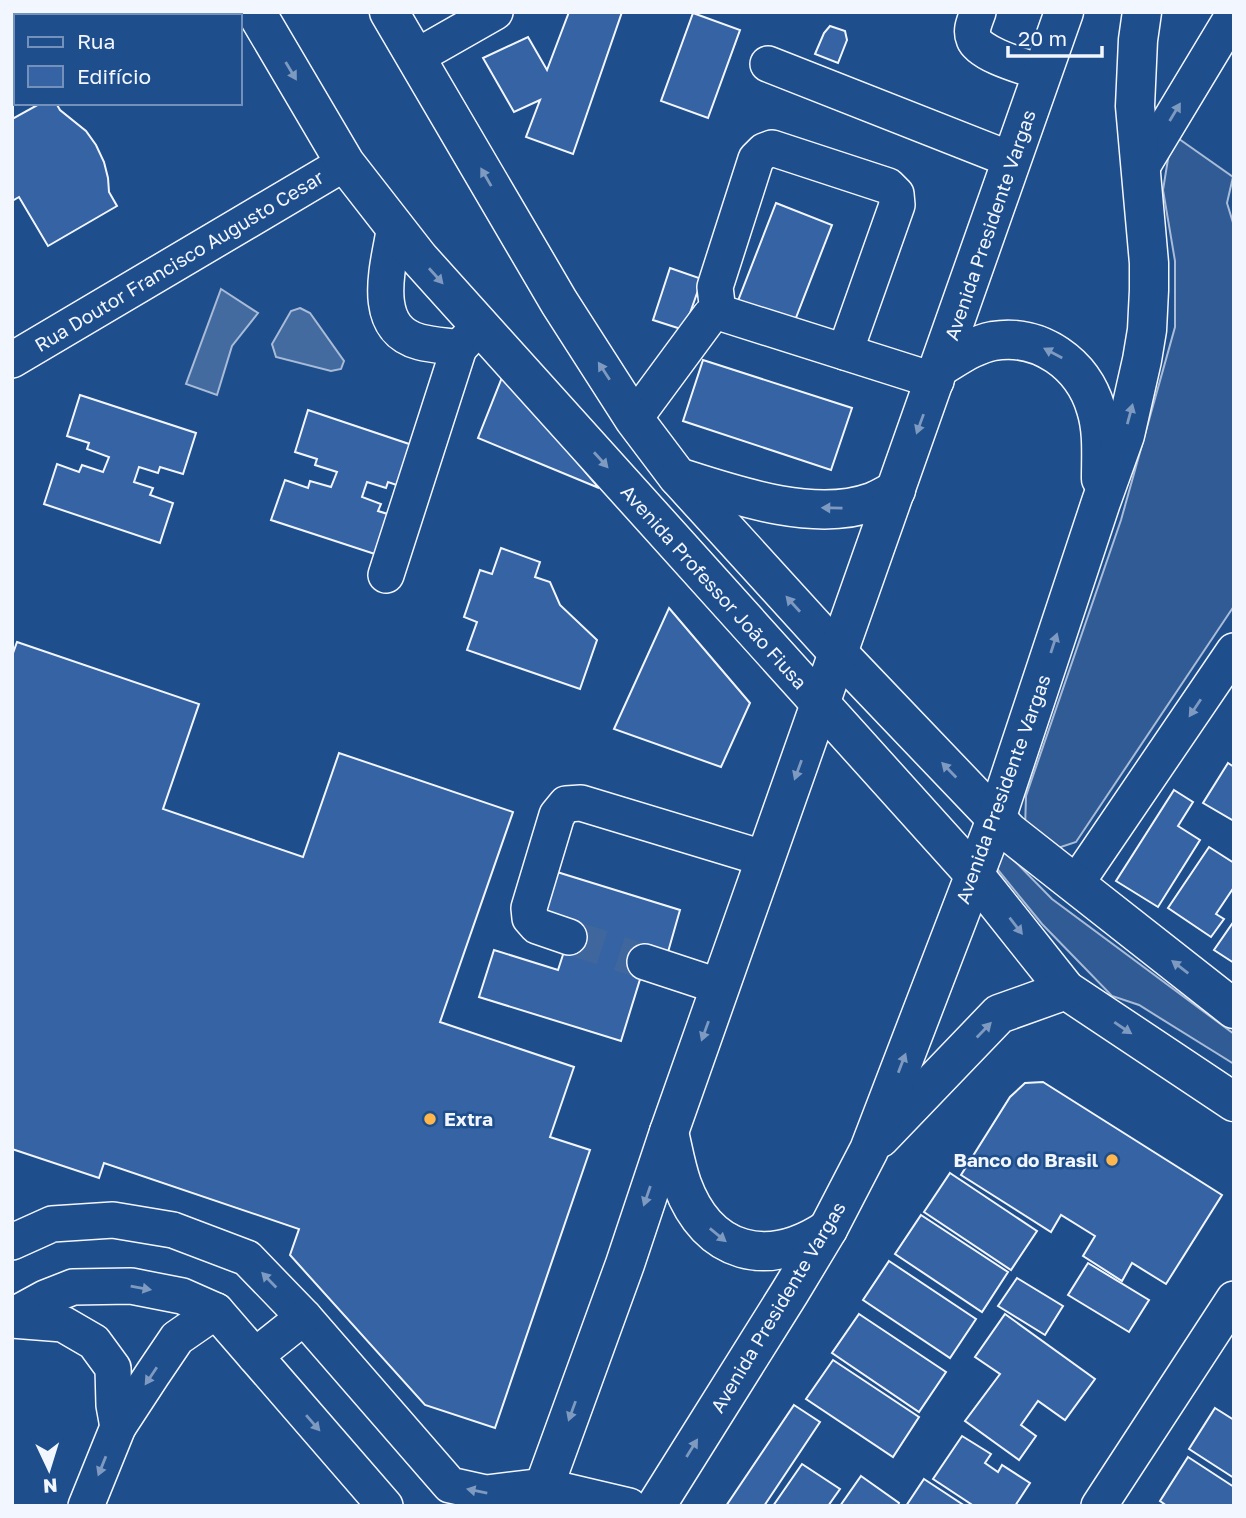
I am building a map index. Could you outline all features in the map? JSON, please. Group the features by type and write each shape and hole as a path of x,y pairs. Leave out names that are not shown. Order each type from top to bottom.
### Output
{"main road":[{"name":"Avenida Professor João Fiusa","path":"256,12 345,163 419,258 469,337 821,706 973,873 1066,990 1234,1102"},
{"path":"389,12 559,302 634,419 677,477 839,654 996,819 1075,885 1234,1009"},
{"name":"Avenida Presidente Vargas","path":"541,1496 612,1301 669,1132 1064,12"},
{"name":"Avenida Presidente Vargas","path":"656,1506 828,1229 869,1150 973,873 996,819 1125,435 1147,330 1149,263 1135,106 1142,12"},
{"path":"938,374 975,347 1007,340 1029,342 1051,350 1065,359 1086,386 1096,408 1101,434 1101,502"},
{"path":"677,477 732,494 804,507 840,509 871,502 896,490"},
{"path":"869,1150 999,1014 1066,990"},
{"path":"669,1132 688,1197 711,1229 730,1243 747,1249 782,1250 812,1239 828,1229"}],"street":[{"path":"978,12 973,38 980,49 1043,73"},
{"path":"1140,170 1234,14"},
{"path":"416,57 476,17"},
{"path":"768,64 1012,160"},
{"path":"718,312 715,287 755,159 772,148 888,186 895,194 897,205 845,352"},
{"name":"Rua Doutor Francisco Augusto Cesar","path":"12,360 345,163"},
{"path":"386,575 469,337 419,342 403,334 389,318 385,293 395,226"},
{"path":"634,419 710,316 718,312 845,352 938,374"},
{"path":"1075,885 1234,652"},
{"path":"569,937 537,926 530,918 529,908 557,815 566,804 581,803 766,859"},
{"path":"645,962 721,987"},
{"path":"12,1242 52,1224 113,1220 173,1230 247,1258 304,1317 450,1485 486,1493 629,1506"},
{"path":"12,1318 45,1298 73,1287 131,1286 182,1296 216,1311 385,1506"},
{"path":"1098,1506 1234,1299"},
{"path":"86,1506 118,1426 177,1338 216,1311"},
{"path":"255,1356 304,1317"},
{"path":"12,1318 63,1324 94,1342 113,1368 114,1405 118,1426"}],"shaded area":[{"path":"1172,134 1233,177 1227,203 1234,226 1234,606 1076,842 1043,853 1025,829 1026,796 1121,520 1175,327 1175,261 1163,190"},
{"path":"221,289 258,313 232,346 217,395 186,384"},
{"path":"300,308 310,313 344,361 341,369 331,371 276,357 272,344 291,311"},
{"path":"1000,846 1052,899 1234,1034 1234,1064 1139,1005 1112,996 1042,924 994,865"}],"building":[{"path":"569,12 622,12 573,154 526,137 540,100 514,112 483,58 528,37 547,70"},
{"path":"693,13 740,30 708,118 661,101"},
{"path":"830,26 845,31 847,40 838,63 815,54"},
{"path":"37,105 57,105 86,131 96,145 104,162 109,192 117,206 48,246 19,197 12,201 12,119"},
{"path":"776,203 832,225 792,328 736,306"},
{"path":"670,268 702,279 684,330 653,320"},
{"path":"703,360 852,408 831,470 683,421"},
{"path":"503,375 599,488 478,438"},
{"path":"80,395 196,433 183,474 160,467 158,473 139,467 134,482 153,488 150,495 173,503 160,543 44,504 57,464 79,472 82,465 103,472 109,457 87,449 89,443 67,436"},
{"path":"308,410 424,449 411,490 388,482 386,488 367,482 362,497 381,504 378,511 401,518 387,558 271,520 285,480 308,488 310,481 331,487 337,472 315,465 317,459 295,452"},
{"path":"501,548 540,562 535,577 550,582 560,605 597,640 580,689 467,650 477,622 464,617 480,570 492,574"},
{"path":"669,608 750,703 721,767 614,729"},
{"path":"17,642 199,704 163,809 303,857 339,753 513,812 440,1022 574,1067 550,1137 590,1150 495,1428 425,1405 290,1255 299,1229 104,1163 99,1178 12,1149 12,656"},
{"path":"1228,763 1234,767 1234,821 1203,803"},
{"path":"1174,790 1193,802 1178,826 1200,840 1158,907 1116,881"},
{"path":"1209,847 1234,863 1234,887 1216,914 1224,919 1211,937 1168,908"},
{"path":"557,872 680,910 668,952 650,947 621,1041 479,997 494,950 558,970 573,924 544,915"},
{"path":"1234,921 1234,963 1214,950"},
{"path":"1043,1082 1222,1195 1166,1284 1132,1263 1122,1281 1083,1256 1095,1236 1061,1215 1051,1232 961,1175 1010,1097 1025,1083"},
{"path":"950,1173 1037,1231 1011,1270 924,1212"},
{"path":"921,1215 1008,1272 982,1312 895,1254"},
{"path":"889,1261 976,1319 950,1358 863,1300"},
{"path":"1088,1263 1149,1300 1129,1332 1068,1295"},
{"path":"1017,1278 1063,1306 1045,1335 998,1306"},
{"path":"859,1314 946,1372 919,1412 832,1353"},
{"path":"1005,1314 1095,1379 1065,1420 1038,1401 1021,1425 1036,1436 1019,1460 965,1421 1000,1374 975,1357"},
{"path":"833,1360 919,1417 893,1457 806,1399"},
{"path":"794,1405 820,1422 764,1506 726,1506"},
{"path":"1215,1408 1234,1420 1234,1478 1189,1449"},
{"path":"962,1436 991,1454 985,1463 998,1472 1002,1465 1030,1483 1015,1506 974,1506 933,1479"},
{"path":"1188,1457 1234,1487 1234,1506 1167,1506 1160,1501"},
{"path":"802,1464 840,1489 828,1506 773,1506"},
{"path":"861,1476 899,1503 898,1506 840,1506"},
{"path":"924,1479 965,1506 906,1506"}],"tunnel":[{"path":"569,937 645,962"}],"place":[{"name":"Extra","path":"430,1119"},
{"name":"Banco do Brasil","path":"1112,1160"}]}
